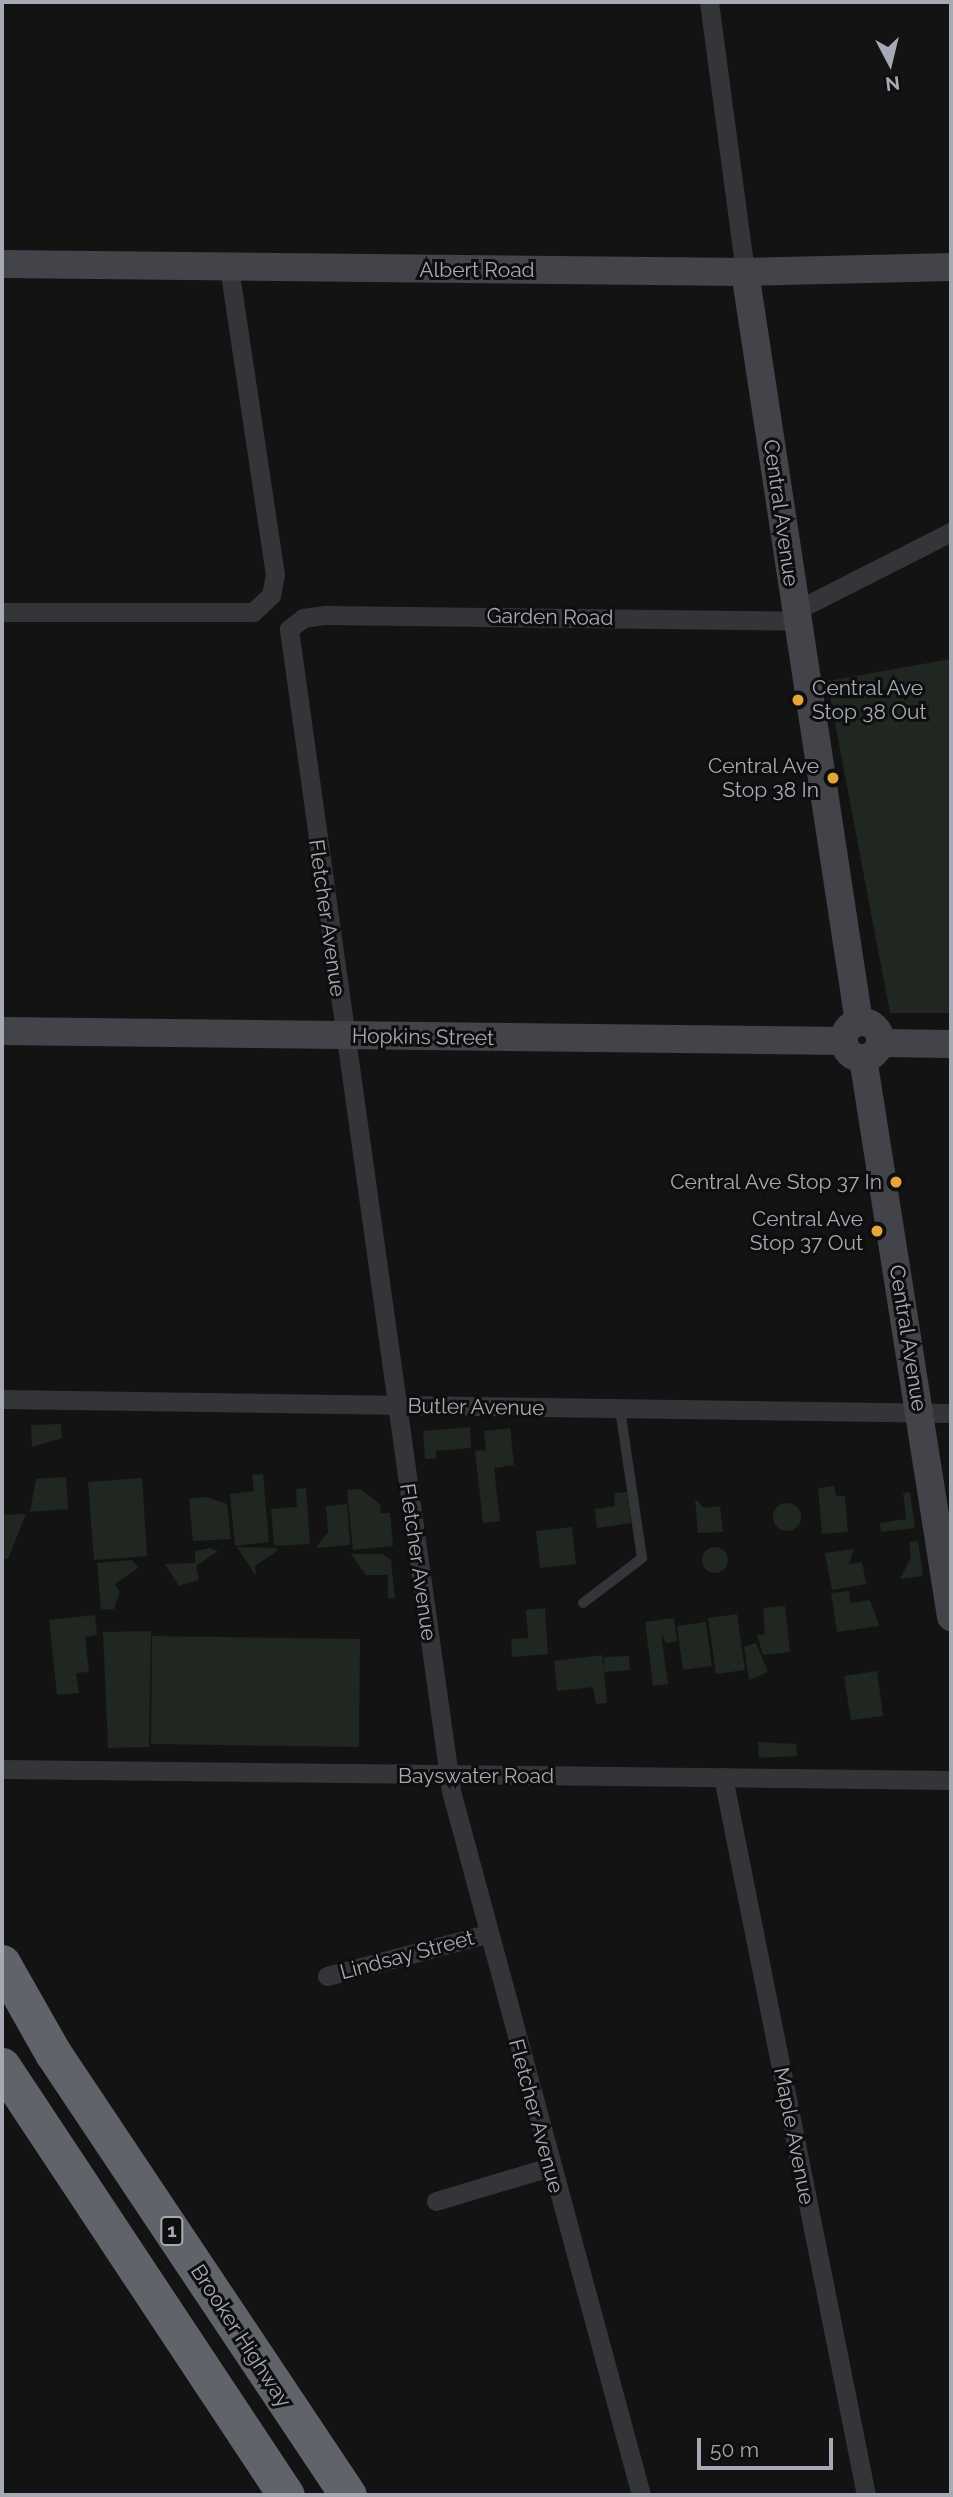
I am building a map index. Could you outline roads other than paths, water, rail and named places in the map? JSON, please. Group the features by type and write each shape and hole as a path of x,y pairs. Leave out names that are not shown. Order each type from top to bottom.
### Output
{"highway":[{"name":"Brooker Highway","path":"2,1963 54,2053 348,2495"},
{"path":"2,2066 46,2137 286,2495"}],"street":[{"name":"Central Avenue","path":"709,2 745,272 796,616 951,1618"},
{"name":"Albert Road","path":"2,264 745,272 951,267"},
{"path":"2,612 253,612 271,595 275,575 229,268"},
{"name":"Garden Road","path":"303,618 796,616 951,532"},
{"name":"Fletcher Avenue","path":"303,618 289,629 288,646 450,1777 487,1934 641,2495"},
{"name":"Hopkins Street","path":"2,1031 951,1044"},
{"name":"Butler Avenue","path":"2,1399 951,1413"},
{"name":"Bayswater Road","path":"2,1769 450,1777 951,1780"},
{"name":"Maple Avenue","path":"723,1777 866,2495"},
{"name":"Lindsay Street","path":"327,1976 487,1934"},
{"path":"2,2089 46,2137"},
{"path":"436,2201 549,2167"}],"lane":[{"path":"583,1603 642,1558 620,1409"}],"place":[{"name":"Central Ave Stop 38 Out","path":"798,700"},
{"name":"Central Ave Stop 38 In","path":"833,778"},
{"name":"Central Ave Stop 37 In","path":"896,1182"},
{"name":"Central Ave Stop 37 Out","path":"877,1231"}]}
